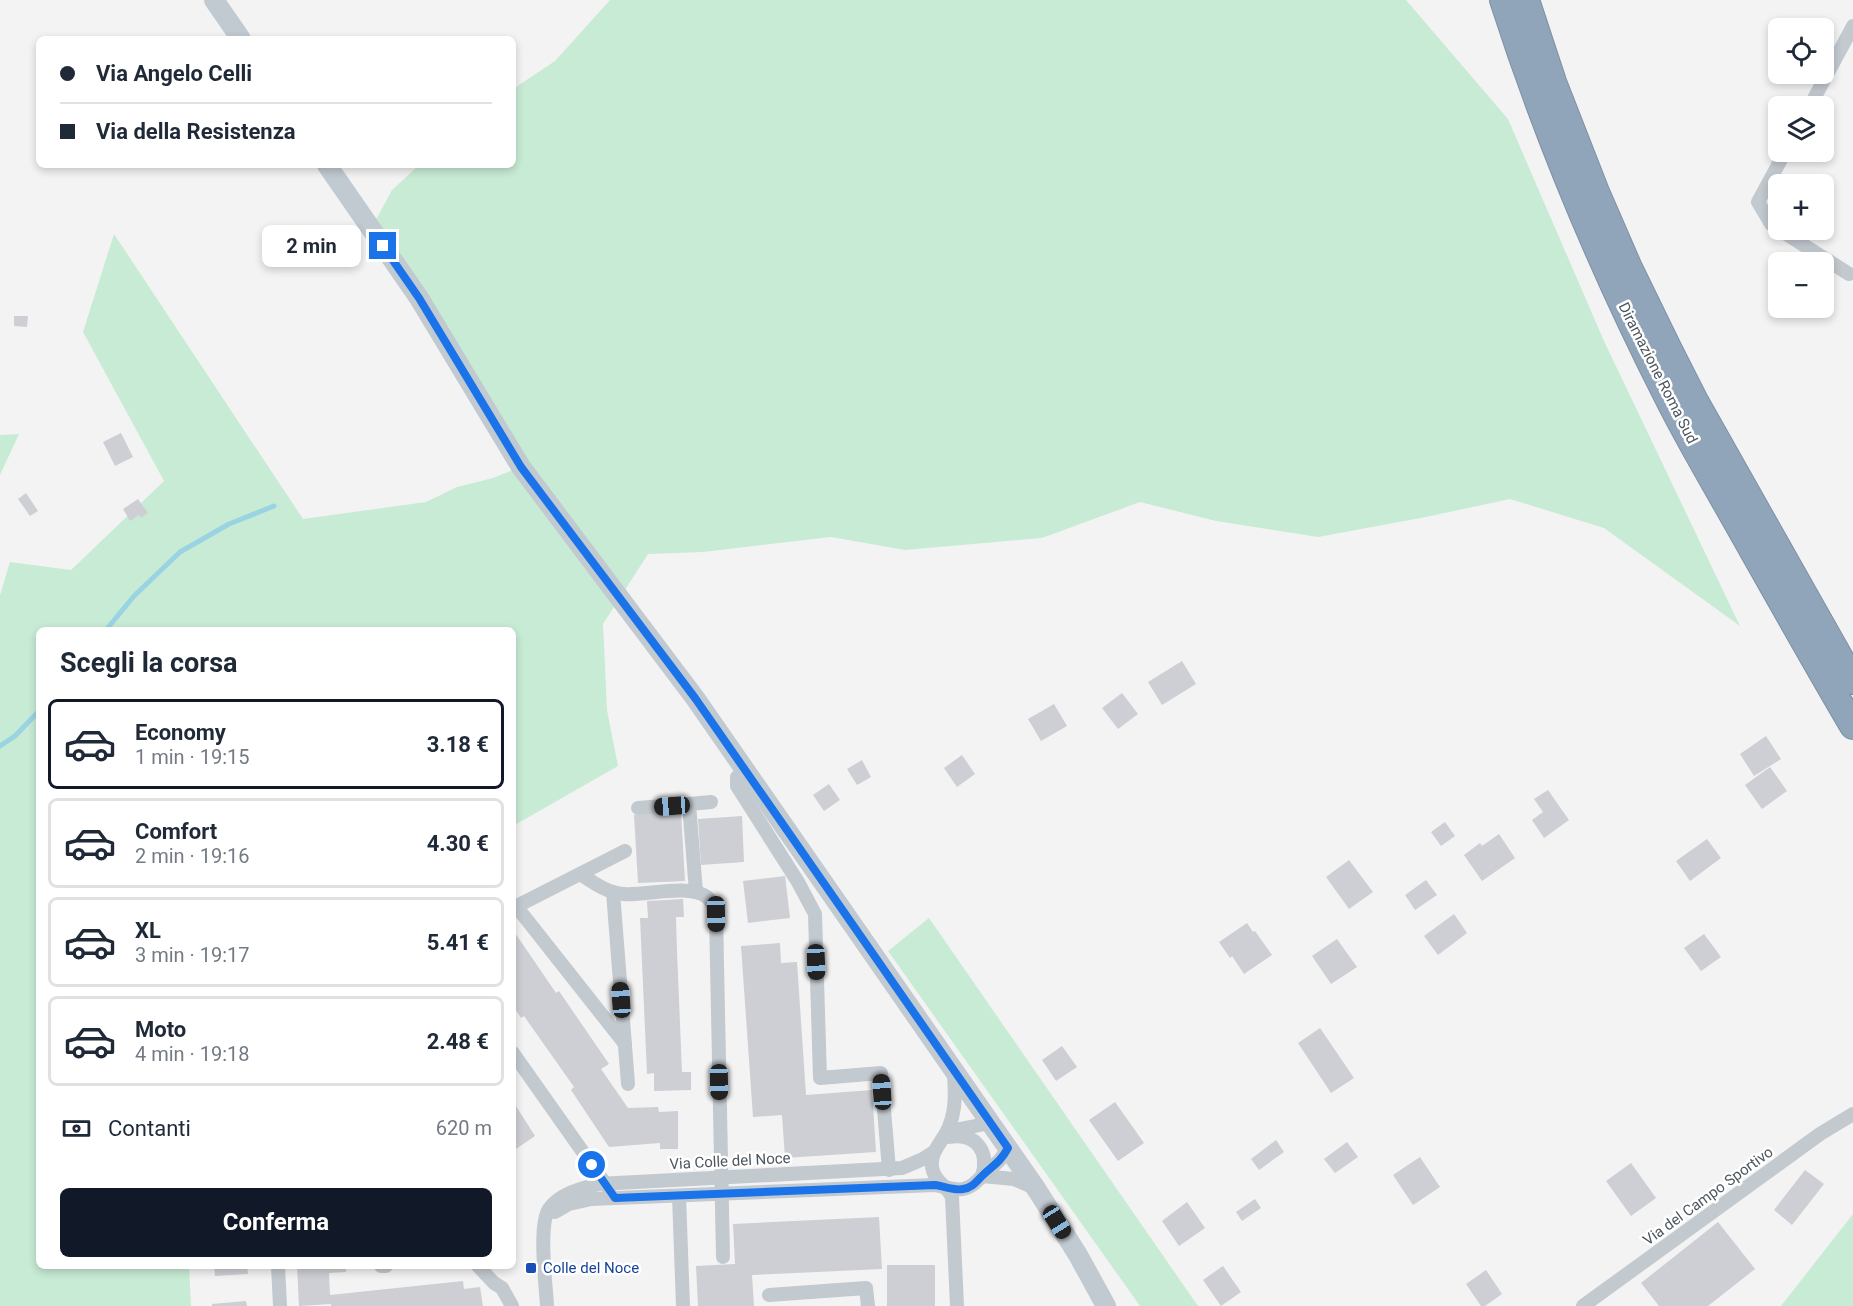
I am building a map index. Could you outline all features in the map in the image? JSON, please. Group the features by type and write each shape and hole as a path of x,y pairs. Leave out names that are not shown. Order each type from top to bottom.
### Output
{"highway":[{"name":"Diramazione Roma Sud","path":"1503,0 1532,86 1562,163 1647,356 1682,424 1853,726"},
{"name":"Diramazione Roma Sud","path":"1526,0 1553,82 1585,164 1639,288 1696,403 1853,681"}],"street":[{"path":"214,0 239,36"},
{"path":"1815,96 1853,26"},
{"path":"329,168 419,298 521,467 695,698 1037,1190 1106,1306"},
{"path":"1768,183 1758,202 1768,219"},
{"path":"1796,240 1849,274"},
{"path":"745,771 737,777 737,786 798,882 815,914 820,1078 881,1073 889,1170"},
{"path":"638,808 711,802"},
{"path":"689,804 696,892"},
{"path":"516,906 625,851"},
{"path":"580,874 601,888 622,894 696,892 707,897 712,903 716,914 723,1257"},
{"path":"613,892 628,1084"},
{"path":"516,908 625,1044"},
{"path":"516,1057 615,1198"},
{"path":"954,1071 956,1094 954,1110 950,1124 932,1159 932,1169 952,1197 957,1306"},
{"name":"Via del Campo Sportivo","path":"1583,1306 1820,1134 1853,1114"},
{"name":"Via Colle del Noce","path":"547,1306 543,1248 544,1226 548,1210 556,1201 571,1192 605,1184 902,1168 913,1164 960,1130 990,1123"},
{"path":"941,1144 961,1136 980,1147 985,1163 982,1176"},
{"path":"953,1220 960,1199 970,1187 1001,1161 1008,1148"},
{"path":"982,1176 1014,1179 1037,1190"},
{"path":"544,1226 553,1213 569,1204 591,1199 935,1185 956,1190 970,1187"},
{"path":"679,1196 683,1306"},
{"path":"278,1269 280,1306"},
{"path":"481,1269 502,1288 512,1306"},
{"path":"769,1295 866,1288 868,1306"}],"green space":[{"path":"610,0 1406,0 1508,119 1604,341 1740,626 1604,528 1510,499 1318,537 1216,521 1140,502 1042,538 905,550 831,537 703,552 648,554 603,624 607,710 618,766 516,824 516,627 36,627 36,1269 189,1269 191,1306 0,1306 0,595 10,562 71,570 164,481 83,332 114,234 303,519 426,502 457,487 493,478 521,467 371,229 392,190 416,168 516,168 516,87 555,61"},
{"path":"19,434 0,475 0,435"},
{"path":"929,918 1198,1306 1140,1306 888,951"},
{"path":"1853,1214 1853,1306 1781,1306"}],"building":[{"path":"14,316 28,316 27,327 14,326"},
{"path":"121,433 133,457 115,466 103,442"},
{"path":"26,493 38,511 30,516 18,499"},
{"path":"138,499 148,513 141,518 139,515 130,521 123,509"},
{"path":"1182,661 1196,684 1162,705 1148,682"},
{"path":"1122,693 1138,714 1118,729 1102,708"},
{"path":"1054,704 1067,726 1041,741 1028,719"},
{"path":"1766,736 1781,759 1754,776 1740,754"},
{"path":"962,755 975,774 957,787 944,768"},
{"path":"862,760 871,777 857,785 847,769"},
{"path":"1770,767 1787,791 1762,809 1745,785"},
{"path":"829,784 840,800 824,811 813,795"},
{"path":"1548,790 1569,820 1544,838 1532,820 1543,812 1534,799"},
{"path":"681,812 685,881 638,883 634,815"},
{"path":"742,816 744,862 701,865 698,819"},
{"path":"1445,822 1455,836 1441,846 1431,832"},
{"path":"1499,834 1515,858 1482,881 1464,855 1480,843 1482,846"},
{"path":"1707,839 1721,858 1690,881 1676,861"},
{"path":"1349,860 1373,892 1349,909 1326,877"},
{"path":"785,876 790,918 748,923 743,881"},
{"path":"1426,880 1437,895 1415,910 1405,895"},
{"path":"683,899 684,917 676,917 682,1072 691,1072 691,1090 654,1091 654,1073 647,1074 640,918 648,918 647,901"},
{"path":"1454,914 1467,933 1438,955 1424,936"},
{"path":"1247,923 1272,955 1244,974 1219,942"},
{"path":"516,934 556,993 559,991 609,1064 601,1069 628,1108 658,1107 659,1112 678,1111 678,1149 660,1149 660,1143 609,1147 571,1090 574,1087 524,1016 521,1018 516,1010"},
{"path":"1704,934 1721,957 1701,971 1684,948"},
{"path":"1337,939 1357,967 1331,984 1312,956"},
{"path":"780,943 781,963 797,962 806,1095 872,1090 876,1152 785,1158 782,1115 753,1117 741,946"},
{"path":"1320,1028 1354,1078 1331,1093 1298,1043"},
{"path":"1062,1046 1077,1067 1056,1081 1042,1060"},
{"path":"1115,1102 1144,1143 1118,1161 1089,1120"},
{"path":"516,1106 535,1136 516,1149"},
{"path":"1276,1140 1284,1152 1259,1170 1251,1159"},
{"path":"1347,1142 1358,1157 1335,1173 1324,1159"},
{"path":"1420,1157 1440,1187 1413,1205 1393,1175"},
{"path":"1631,1163 1656,1198 1631,1216 1606,1181"},
{"path":"1805,1170 1824,1184 1792,1225 1774,1210"},
{"path":"1255,1199 1261,1208 1242,1221 1236,1212"},
{"path":"1187,1202 1205,1228 1179,1246 1162,1221"},
{"path":"879,1217 882,1269 752,1275 754,1306 698,1306 696,1266 735,1264 733,1224"},
{"path":"1718,1222 1755,1269 1708,1306 1659,1306 1641,1283"},
{"path":"887,1265 935,1265 935,1306 887,1306"},
{"path":"1223,1266 1241,1292 1221,1306 1203,1280"},
{"path":"214,1269 247,1269 248,1274 215,1276"},
{"path":"297,1269 346,1269 346,1272 329,1273 330,1295 463,1281 464,1289 480,1287 483,1306 331,1306 331,1304 299,1306"},
{"path":"1486,1270 1502,1294 1485,1306 1481,1306 1466,1284"},
{"path":"246,1301 247,1306 212,1306 212,1304"}],"waterway":[{"path":"108,627 134,596 180,552 229,524 274,506"},
{"path":"0,746 15,736 36,714"}],"place":[{"name":"Colle del Noce","path":"531,1268"}],"route":[{"path":"383,246 419,298 521,467 695,698 1008,1148 1001,1161 975,1184 956,1190 935,1185 615,1198 592,1165"}]}
